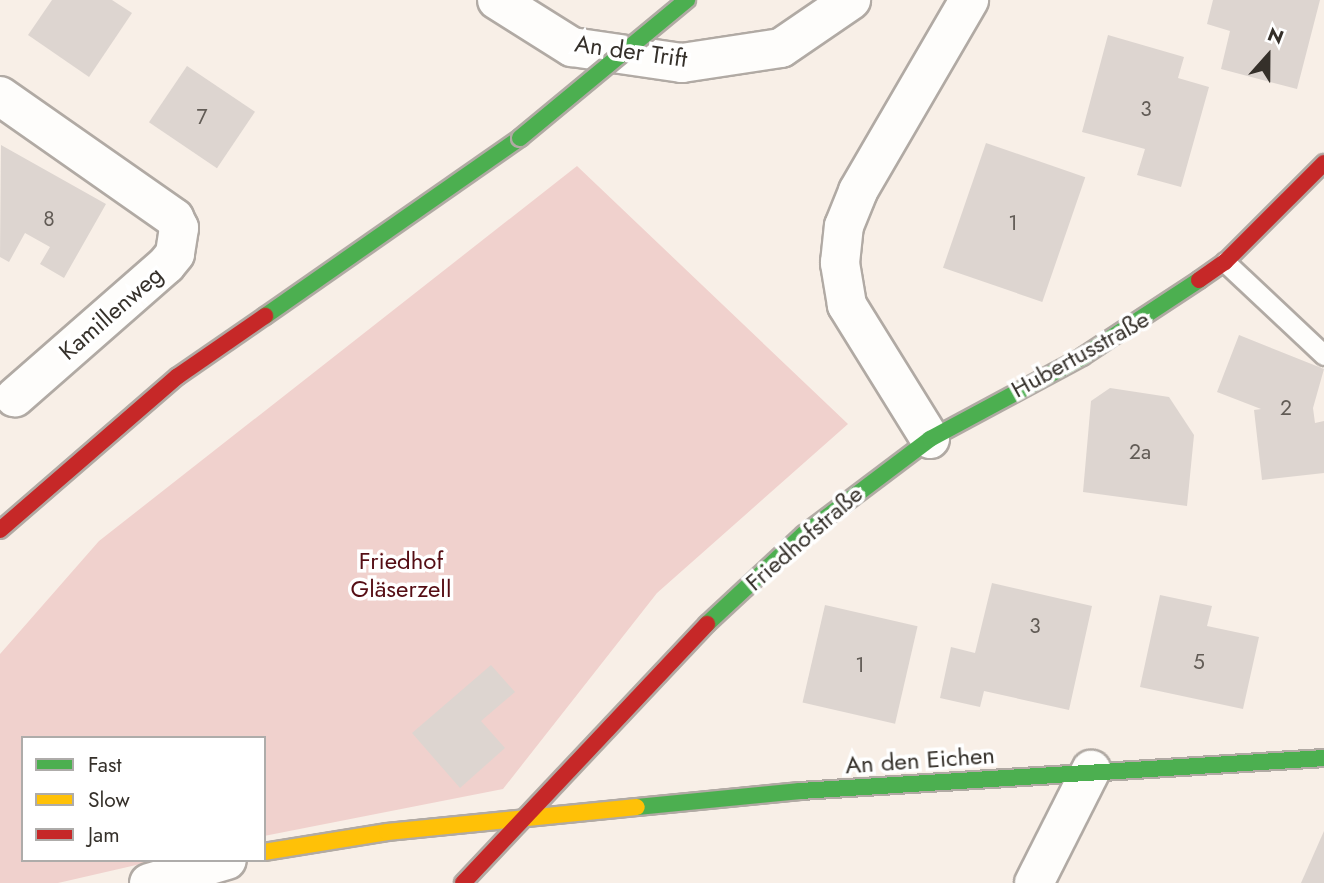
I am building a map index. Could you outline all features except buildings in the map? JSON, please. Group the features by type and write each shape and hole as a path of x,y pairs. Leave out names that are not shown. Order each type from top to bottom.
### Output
{"street":[{"path":"0,530 97,442 178,376 520,138 687,0"},
{"name":"An der Trift","path":"512,10 572,47 682,63 780,48 851,0"},
{"path":"930,439 847,305 840,264 844,226 858,191 969,0"},
{"name":"Kamillenweg","path":"0,96 164,211 179,228 175,254 166,265 7,402"},
{"name":"Hubertusstraße","path":"930,439 1005,395 1082,357 1225,262 1324,163"},
{"name":"Friedhofstraße","path":"463,883 520,818 680,649 775,560 865,485 930,439"},
{"name":"An den Eichen","path":"520,818 800,791 1324,758"},
{"path":"1034,883 1091,771"},
{"path":"266,852 387,832 520,818"},
{"path":"149,883 220,862"}],"lane":[{"path":"1225,262 1324,355"}],"green space":[{"name":"Friedhof Gläserzell","path":"577,166 848,424 657,593 503,789 266,836 266,736 21,736 21,862 149,862 58,883 0,883 0,654 99,541"}],"traffic: fast":[{"path":"520,138 687,0"},
{"path":"265,316 520,138"},
{"path":"707,624 804,534 930,439 1082,357 1199,280"},
{"path":"637,807 800,791 1324,758"}],"traffic: slow":[{"path":"266,852 387,832 637,807"}],"traffic: jam":[{"path":"1199,280 1225,262 1324,163"},
{"path":"0,530 178,376 265,316"},
{"path":"463,883 707,624"}]}
